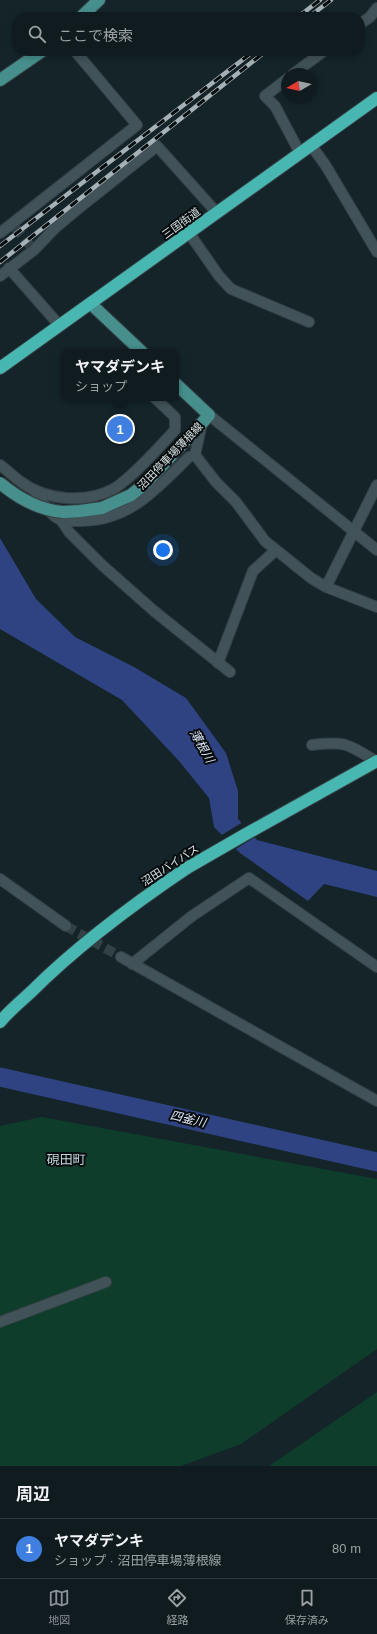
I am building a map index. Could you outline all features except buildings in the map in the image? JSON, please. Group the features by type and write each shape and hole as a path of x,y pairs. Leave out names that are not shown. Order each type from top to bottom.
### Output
{"highway":[{"name":"三国街道","path":"0,368 377,98"},
{"name":"沼田バイパス","path":"0,1022 45,978 79,948 120,916 187,868 377,762"}],"main road":[{"path":"86,12 99,0"},
{"path":"0,80 36,56"},
{"path":"91,304 139,349"},
{"name":"沼田停車場薄根線","path":"0,482 24,500 62,516 102,508 131,495 146,483 205,419 179,388"}],"street":[{"path":"365,19 377,8"},
{"path":"0,234 14,226 137,125 78,56"},
{"path":"302,68 317,56"},
{"path":"281,84 265,96 275,106 300,153"},
{"path":"311,145 326,166 377,252"},
{"path":"0,276 33,249 54,229 158,146 218,212"},
{"path":"189,233 219,276 231,289 309,322"},
{"path":"9,268 60,326"},
{"path":"0,464 22,483 33,489 59,498 89,497 114,488 125,480 175,430 175,417 158,401"},
{"path":"195,455 205,419 377,550"},
{"path":"33,489 56,518 62,516 91,521 105,519 131,508 146,498 189,457 195,455"},
{"path":"195,455 216,482 236,502 265,541 311,578 326,586 377,607"},
{"path":"326,586 377,486"},
{"path":"62,516 69,532 102,564 154,611 230,672"},
{"path":"218,663 253,571 276,550"},
{"path":"312,745 336,742 346,744 377,762"},
{"path":"132,964 192,916 249,878 377,967"},
{"path":"0,879 66,926"},
{"path":"121,957 377,1101"},
{"path":"0,1322 106,1282"}],"green space":[{"path":"42,1117 377,1179 377,1349 241,1444 181,1466 0,1466 0,1126"},
{"path":"377,1392 377,1466 269,1466"}],"water":[{"name":"薄根川","path":"0,538 36,599 75,637 134,667 186,698 226,753 238,791 238,819 257,840 377,871 377,897 324,884 308,901 240,853 214,827 209,798 179,761 122,700 0,629"}],"pier":[{"path":"243,822 257,836 234,850 220,836"}],"waterway":[{"name":"四釜川","path":"0,1077 377,1162"}],"tunnel":[{"path":"15,227 32,248"},
{"path":"66,926 121,957"}],"railway":[{"path":"304,12 320,0"},
{"path":"315,12 331,0"},
{"path":"0,246 247,56"},
{"path":"0,262 260,56"}],"place":[{"name":"ヤマダデンキ","path":"120,429"}],"district":[{"name":"硯田町","path":"66,1159"}]}
